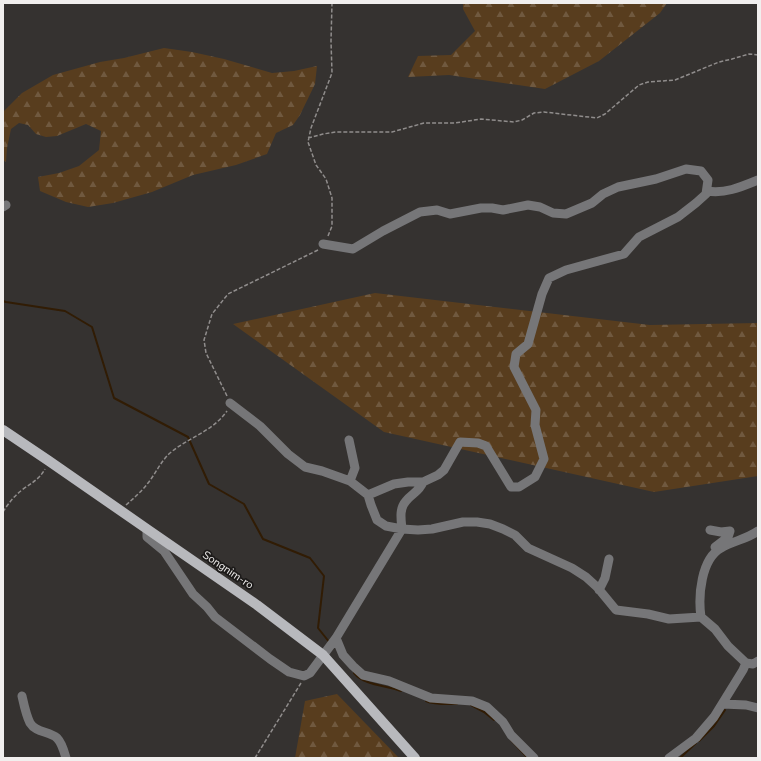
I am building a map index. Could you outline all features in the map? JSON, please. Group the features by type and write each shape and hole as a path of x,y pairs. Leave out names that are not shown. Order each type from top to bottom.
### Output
{"main road":[{"name":"Songnim-ro","path":"3,430 257,605 323,655 416,758"}],"lane":[{"path":"323,244 337,248 354,249 420,212 437,210 450,214 481,208 503,210 528,205 540,207 553,213 566,214 592,203 603,194 618,187 656,179 686,169 701,171 708,180 706,194 678,217 639,237 624,254 566,270 549,278 542,294 528,344 516,354 514,367 536,410 535,425 544,459 535,477 518,487 511,487 486,446 478,443 460,442 444,470 438,475 424,482 394,484 368,495"},
{"path":"707,191 716,193 731,190 758,180"},
{"path":"230,403 246,417 260,426 288,454 306,467 350,481 368,495 377,520 386,526 418,530 432,529 463,522 490,524 515,535 528,548 572,568 586,577 616,610 648,614 669,619 701,617"},
{"path":"349,440 355,468 350,481"},
{"path":"147,529 147,537 164,551 193,594 215,617 289,672 304,676 310,672 336,638 402,529 400,514 406,501 421,488 424,482"},
{"path":"710,530 721,532 730,531 728,537 713,549 704,570 700,608 701,617 715,629 728,646 746,663 753,664 758,662"},
{"path":"710,557 721,548 750,536 758,531"},
{"path":"599,590 605,578 609,559"},
{"path":"336,638 343,655 363,674 389,681 431,698 472,701 487,707 503,722 510,735 534,758"},
{"path":"669,758 696,738 714,717 746,663"},
{"path":"22,696 31,724 38,731 50,734 58,739 66,758"},
{"path":"723,704 746,704 758,708"}],"path":[{"path":"121,511 148,483 158,467 169,454 185,442 209,429 224,415 229,408 230,403 206,353 204,340 212,314 228,294 321,249 332,226 332,198 326,179 316,165 308,138 332,73 332,3"},
{"path":"308,138 336,132 392,132 424,123 455,123 481,120 514,122 522,120 534,113 544,112 597,118 605,114 640,85 648,82 675,80 719,62 749,54 758,55"},
{"path":"3,512 22,490 32,485 43,473 50,461"},
{"path":"255,758 304,676"}],"green space":[{"path":"463,3 667,3 660,13 599,61 545,89 449,75 408,77 418,56 451,55 475,31 463,9"},
{"path":"164,48 224,59 272,73 294,71 317,66 315,84 300,115 293,125 276,133 267,154 236,165 193,175 152,192 113,203 88,207 66,202 40,191 38,177 59,173 79,166 99,150 101,131 86,124 57,136 46,137 36,134 28,125 19,123 11,129 6,162 3,160 3,112 22,93 53,75 100,62 124,58"},
{"path":"375,293 650,325 758,323 758,476 654,492 384,432 233,324"},
{"path":"337,694 399,758 295,758 305,701"}],"waterway":[{"path":"3,301 65,311 92,327 114,398 188,437 209,484 244,504 263,539 310,558 324,576 318,628 330,643"},
{"path":"354,673 370,683 401,691"},
{"path":"426,701 437,704 457,704"},
{"path":"471,705 484,712 494,720"},
{"path":"699,741 714,726 725,710"},
{"path":"511,740 526,756"},
{"path":"680,758 696,743"}]}
